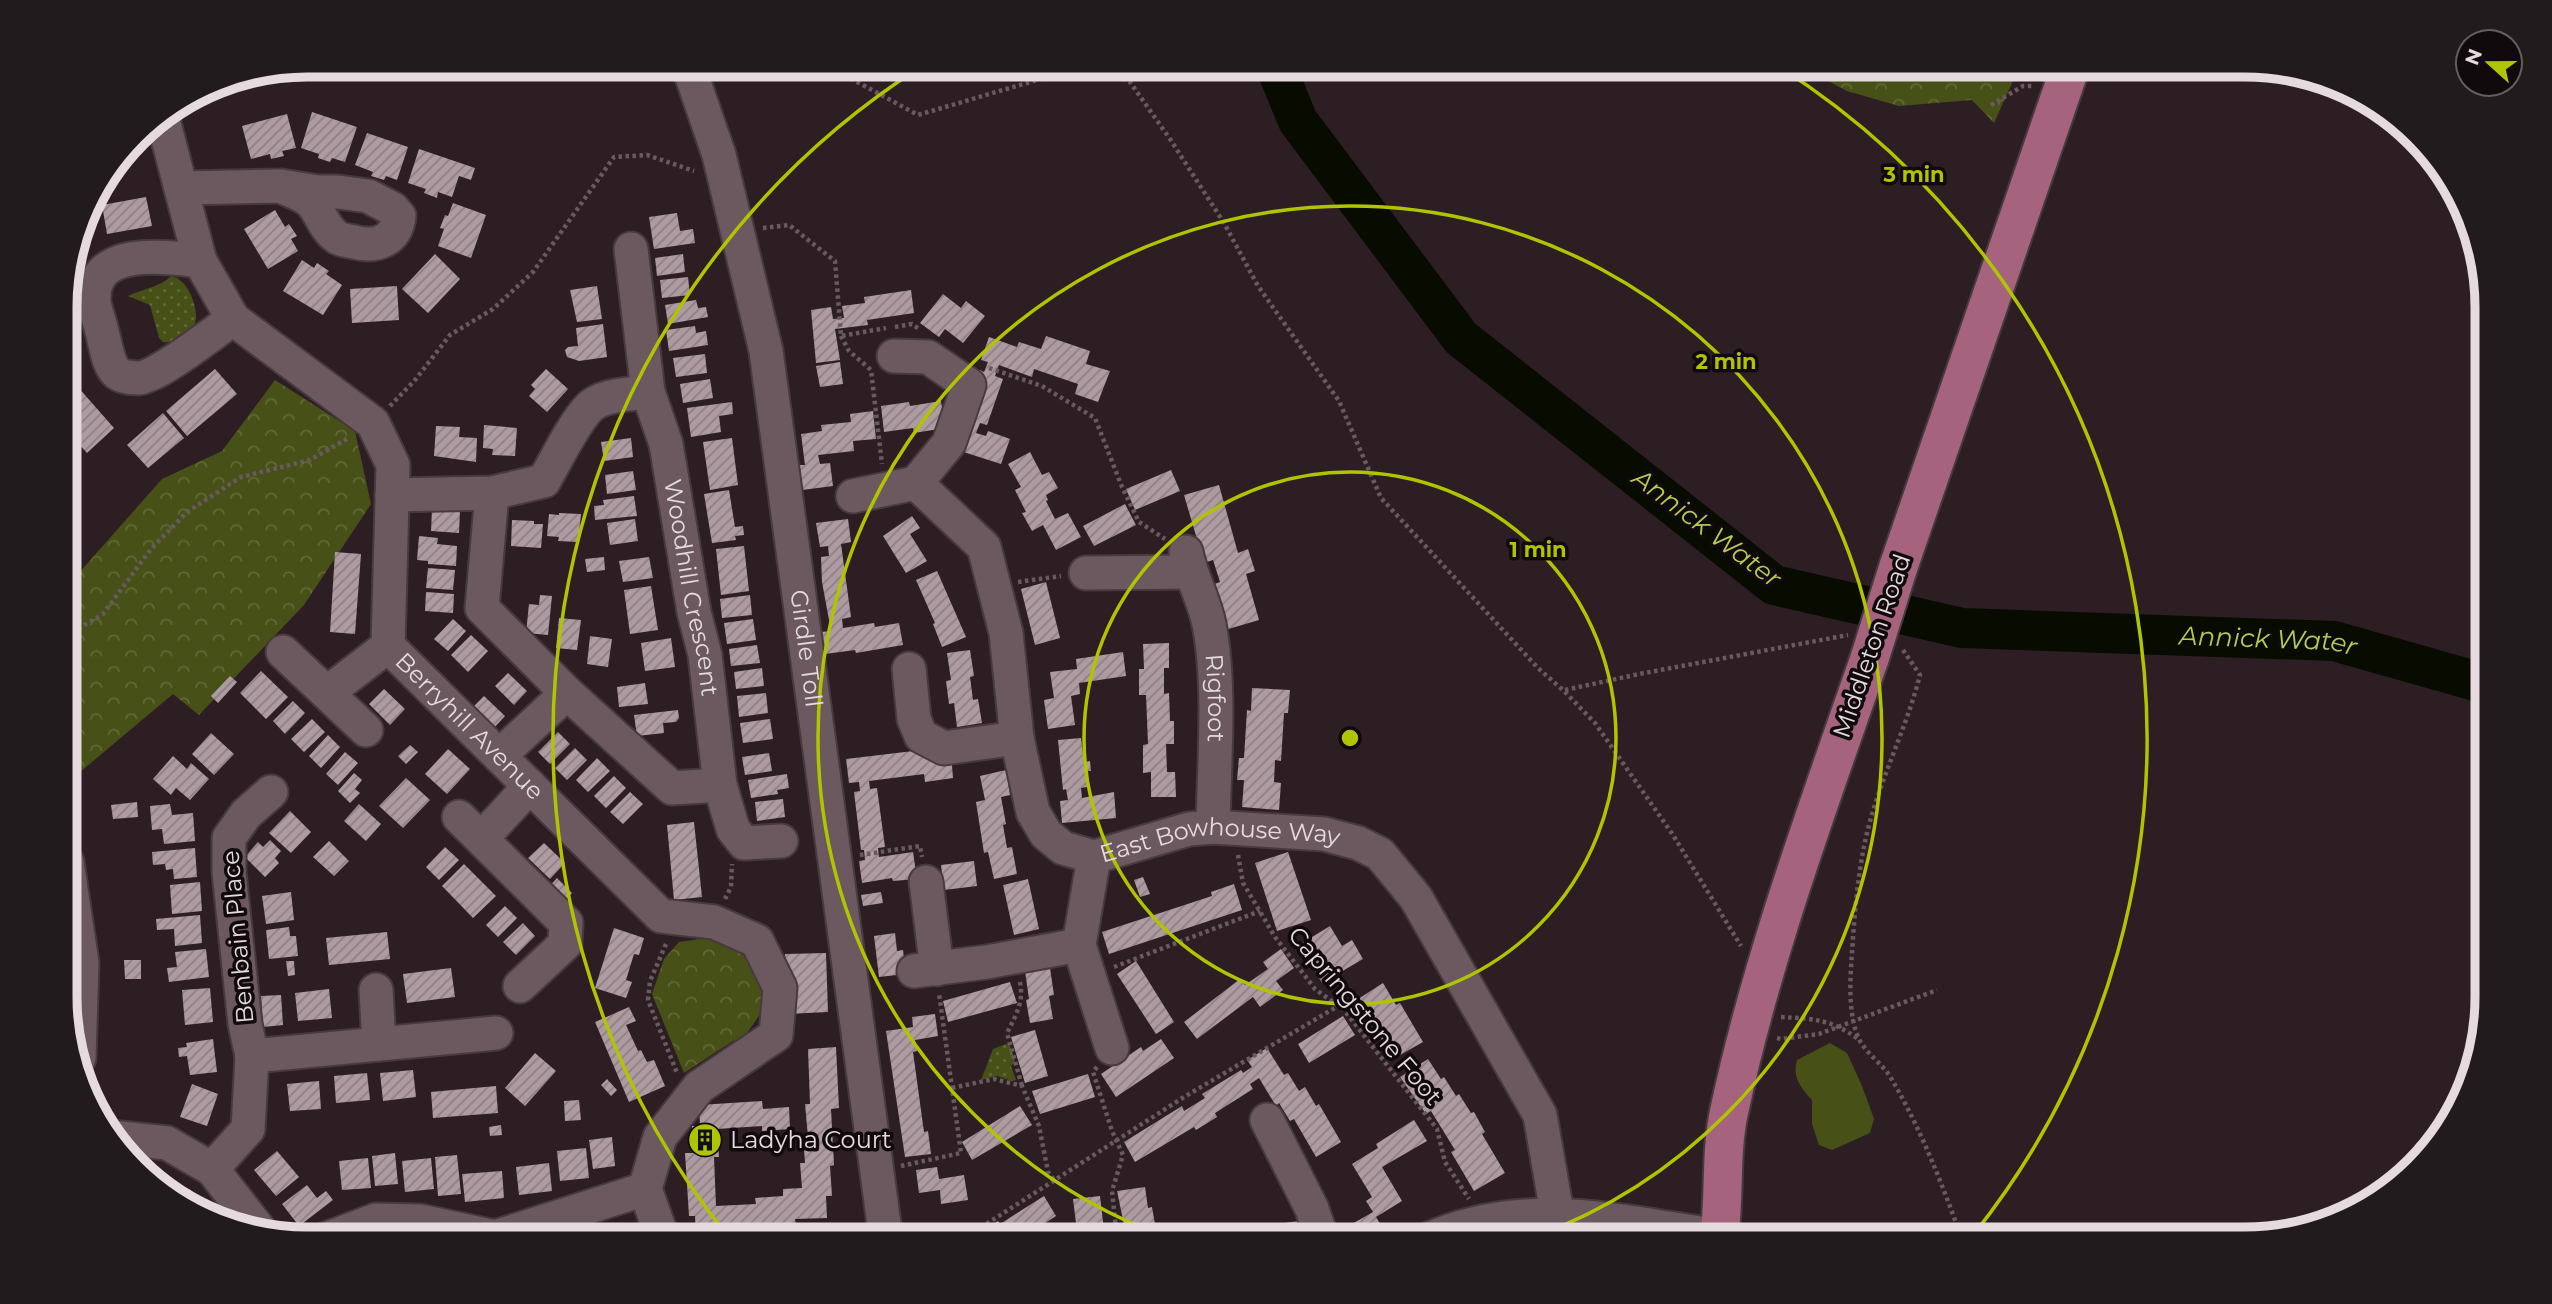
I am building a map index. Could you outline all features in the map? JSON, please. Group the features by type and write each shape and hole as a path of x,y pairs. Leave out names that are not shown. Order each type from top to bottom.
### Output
{"main road":[{"name":"Middleton Road","path":"1720,1227 1728,1115 1769,957 1870,657 2056,77"}],"street":[{"name":"Girdle Toll","path":"692,77 719,155 766,351 884,1227"},
{"name":"Berryhill Avenue","path":"165,127 200,261 233,319 373,423 393,465 388,646 661,916 714,922 757,941 780,988 776,1035 699,1087 660,1137 645,1189"},
{"path":"181,188 281,186"},
{"name":"Woodhill Crescent","path":"631,248 648,392 666,444 694,612 705,654 720,785 733,829"},
{"path":"200,261 148,256 118,262 106,268 96,282 93,298 111,362 117,373 128,377 149,376 233,319"},
{"path":"885,489 949,443 969,385 928,358 894,356"},
{"path":"392,495 492,493 544,481 580,418 594,403 619,395 648,392"},
{"name":"East Bowhouse Way","path":"885,489 984,547 1006,633 1017,738 1033,812 1046,834 1063,848 1094,857 1189,829 1223,828 1324,834 1358,843 1380,854 1401,877 1450,956 1540,1115 1557,1213"},
{"path":"492,493 482,608 567,693 672,788 720,785"},
{"name":"Rigfoot","path":"1086,573 1188,562 1209,622 1215,675 1223,828"},
{"path":"327,693 388,646"},
{"path":"283,652 366,730"},
{"path":"909,669 914,719 921,736 944,748 1017,738"},
{"path":"499,756 567,693"},
{"path":"520,986 565,944 566,923 471,828 530,786"},
{"name":"Benbain Place","path":"212,1169 248,1129 252,1056 230,886 229,838 246,814 271,792"},
{"path":"733,829 744,843 781,841"},
{"path":"1094,857 1079,945 1112,1048"},
{"path":"926,882 925,970 1079,945"},
{"path":"77,931 82,963 80,1031"},
{"path":"376,990 379,1044"},
{"name":"Benbain Place","path":"252,1056 496,1033"},
{"path":"1266,1120 1302,1188 1317,1227"},
{"path":"126,1139 167,1143 212,1169 252,1220"},
{"path":"529,1227 645,1189 659,1227"},
{"path":"1458,1227 1482,1220 1557,1213 1652,1227"},
{"path":"358,1227 376,1220 420,1221 446,1227"}],"path":[{"path":"849,77 918,115 1047,77"},
{"path":"1120,77 1130,82 1170,139 1224,223 1258,286 1339,401 1381,498 1528,658 1595,723 1673,835 1743,949 1769,957"},
{"path":"1991,105 2023,86 2051,77"},
{"path":"77,629 103,614 151,549 187,512 241,477 310,460 373,423 415,380 450,335 493,309 533,272 614,157 648,155 725,181"},
{"path":"841,336 849,351 871,370 885,489"},
{"path":"994,586 1086,573"},
{"name":"Capringstone Foot","path":"1223,828 1243,883 1275,937 1315,989 1344,1010 1437,1129 1445,1162 1482,1220"},
{"path":"714,922 731,887 733,829"},
{"path":"853,857 890,850"},
{"path":"1093,988 1117,964 1260,911"},
{"path":"679,918 650,981 648,1000 688,1101"},
{"path":"1014,957 1022,995 1007,1033 1022,1086 1039,1126 1048,1172 1054,1180"},
{"path":"1752,1020 1781,1039 1819,1034 1937,990"},
{"path":"982,1227 1116,1140 1338,1006"},
{"path":"1752,1020 1823,1021 1840,1026 1859,1039"},
{"path":"896,1167 961,1153 941,1021"},
{"path":"1112,1048 1093,1072 1123,1155 1112,1191 1116,1227"},
{"path":"952,1088 994,1079 1022,1086"}],"green space":[{"path":"1821,77 2015,77 1994,123 1972,100 1899,106 1847,91"},
{"path":"171,276 186,286 196,316 193,327 185,335 174,341 163,342 159,338 150,305 128,296 157,285"},
{"path":"275,380 355,431 371,504 304,605 199,715 173,694 77,775 77,573 162,479 222,451"},
{"path":"714,937 755,957 764,983 764,1002 757,1019 741,1040 733,1041 684,1073 652,994 664,959 679,942"},
{"path":"1009,1043 1015,1061 1011,1066 1016,1080 997,1076 981,1080 993,1049"},
{"path":"1830,1043 1847,1053 1874,1119 1870,1133 1832,1150 1819,1145 1812,1124 1812,1100 1801,1087 1796,1072 1797,1060"}],"building":[{"path":"312,112 357,127 345,162 332,158 330,162 318,158 319,154 301,148"},
{"path":"287,114 296,148 282,151 284,156 271,159 270,154 251,159 242,126"},
{"path":"367,133 408,147 397,180 386,176 384,180 371,176 373,172 355,165"},
{"path":"419,149 475,168 471,180 459,176 452,197 438,192 437,198 424,193 426,189 408,183"},
{"path":"146,197 152,226 107,234 102,205"},
{"path":"453,203 486,215 471,258 438,246 444,229 440,228"},
{"path":"275,210 285,227 289,224 297,236 291,239 298,251 268,269 244,229"},
{"path":"677,213 680,231 693,229 695,243 654,249 649,217"},
{"path":"435,254 460,279 428,313 402,289"},
{"path":"683,254 685,272 657,276 655,258"},
{"path":"302,260 314,268 317,263 329,271 326,274 342,285 323,315 283,291"},
{"path":"688,277 690,295 662,298 660,280"},
{"path":"397,286 399,320 352,323 350,289"},
{"path":"597,286 602,319 577,322 570,290"},
{"path":"911,290 914,313 867,320 868,325 835,329 840,360 816,363 811,310 831,307 833,319 844,318 842,306 865,303 864,297"},
{"path":"943,294 961,308 966,301 985,316 963,343 945,329 939,337 920,323"},
{"path":"696,300 698,308 706,307 708,317 668,324 665,305"},
{"path":"603,324 607,357 579,361 567,357 565,350 568,347 578,346 576,328"},
{"path":"695,326 696,333 706,331 708,345 669,351 666,330"},
{"path":"1046,336 1090,351 1086,364 1110,371 1098,402 1075,394 1078,384 1034,369 1032,377 999,365 995,376 1003,379 987,425 980,423 976,433 986,436 988,431 1010,439 1001,464 951,448 980,370 984,372 988,362 981,360 989,337 1017,347 1019,342 1041,349"},
{"path":"705,354 707,373 676,377 673,358"},
{"path":"840,362 843,384 820,387 816,366"},
{"path":"215,369 237,394 187,436 166,411"},
{"path":"546,369 568,389 547,412 529,396 535,389 531,385"},
{"path":"710,379 713,398 683,403 680,384"},
{"path":"77,386 114,428 87,453 77,442"},
{"path":"941,401 945,428 914,433 913,428 884,432 881,406 909,402 910,406"},
{"path":"732,402 733,414 719,416 721,432 691,437 687,408"},
{"path":"873,411 876,439 853,441 854,451 818,455 820,464 830,463 833,486 802,490 799,465 805,465 801,434 822,431 821,425 851,422 850,414"},
{"path":"163,413 184,438 148,468 127,445"},
{"path":"484,425 517,428 515,456 492,455 493,449 483,448"},
{"path":"436,426 460,427 459,437 477,438 476,462 434,456"},
{"path":"631,438 633,457 604,461 601,442"},
{"path":"732,438 738,485 710,490 703,442"},
{"path":"1030,452 1042,475 1049,472 1058,488 1046,495 1046,501 1055,519 1068,513 1081,537 1056,550 1043,525 1032,531 1022,513 1026,512 1015,490 1021,487 1008,464"},
{"path":"1171,470 1180,491 1135,510 1126,489"},
{"path":"633,471 636,490 607,494 605,475"},
{"path":"1219,485 1238,553 1248,549 1255,571 1246,574 1259,620 1225,630 1212,585 1220,582 1213,560 1204,563 1184,495"},
{"path":"729,490 735,527 743,526 744,535 735,536 736,540 712,543 704,494"},
{"path":"634,496 637,516 595,520 594,506 604,505 603,500"},
{"path":"1125,504 1136,525 1094,546 1083,526"},
{"path":"432,509 460,511 459,533 431,531"},
{"path":"549,514 581,514 578,542 558,541 559,537 547,536"},
{"path":"912,516 920,528 910,534 927,561 906,573 883,536"},
{"path":"635,519 638,541 610,545 607,523"},
{"path":"848,519 851,542 841,544 851,617 842,619 843,628 874,623 875,627 899,623 903,645 856,653 855,650 825,654 821,632 831,631 822,582 821,557 829,556 828,546 820,547 816,523"},
{"path":"512,520 543,524 541,548 511,546"},
{"path":"419,536 438,538 437,544 457,546 456,566 428,564 428,561 417,560"},
{"path":"744,546 749,591 721,595 716,549"},
{"path":"335,552 361,554 355,634 330,632"},
{"path":"604,557 605,570 587,572 585,559"},
{"path":"649,557 653,578 623,582 619,561"},
{"path":"428,568 455,570 453,590 426,588"},
{"path":"937,571 966,637 942,647 933,624 935,623 916,580"},
{"path":"1046,582 1060,638 1035,645 1021,589"},
{"path":"651,586 658,630 630,634 624,590"},
{"path":"426,592 454,594 453,613 425,611"},
{"path":"540,595 552,596 548,635 526,633 529,604 539,605"},
{"path":"750,595 752,615 722,618 720,599"},
{"path":"559,618 581,620 577,650 556,648"},
{"path":"453,619 466,631 448,651 434,639"},
{"path":"753,619 756,640 727,644 724,623"},
{"path":"471,635 488,651 468,672 451,655"},
{"path":"590,636 612,639 608,667 587,664"},
{"path":"671,638 675,667 645,671 641,643"},
{"path":"1169,643 1169,668 1164,668 1164,694 1169,693 1170,721 1174,721 1174,744 1166,744 1167,772 1175,772 1176,797 1151,797 1151,772 1143,773 1143,745 1148,744 1146,695 1139,695 1139,669 1144,669 1143,644"},
{"path":"757,645 760,663 731,666 729,649"},
{"path":"970,650 974,676 970,677 973,700 978,699 982,723 957,727 954,703 949,704 946,681 951,680 947,653"},
{"path":"1123,652 1126,676 1079,683 1080,694 1071,696 1075,725 1048,729 1044,700 1054,698 1050,672 1077,669 1076,659"},
{"path":"762,668 764,686 736,689 734,672"},
{"path":"261,671 288,697 266,719 240,693"},
{"path":"508,673 527,691 514,705 495,686"},
{"path":"230,676 237,682 218,703 211,696"},
{"path":"645,683 648,704 619,707 617,687"},
{"path":"1252,688 1290,690 1288,713 1284,713 1281,761 1275,760 1274,782 1281,783 1279,810 1242,807 1244,780 1237,780 1239,758 1244,758 1247,710 1251,711"},
{"path":"384,689 405,709 390,725 369,704"},
{"path":"766,693 768,713 739,717 737,696"},
{"path":"484,696 505,716 493,729 472,708"},
{"path":"293,701 305,713 285,734 273,721"},
{"path":"678,710 679,718 676,722 663,723 664,733 637,736 634,715"},
{"path":"312,719 325,732 304,752 291,739"},
{"path":"770,719 773,739 743,743 740,723"},
{"path":"558,732 570,744 550,764 538,752"},
{"path":"211,733 234,754 214,775 192,754"},
{"path":"328,735 340,747 321,768 309,756"},
{"path":"1081,738 1084,762 1090,761 1091,771 1085,771 1087,787 1081,788 1082,798 1114,792 1116,818 1062,823 1060,801 1068,800 1066,789 1063,790 1058,740"},
{"path":"410,745 418,752 406,764 398,756"},
{"path":"575,748 587,760 567,780 555,768"},
{"path":"448,749 470,769 447,794 425,774"},
{"path":"922,750 922,756 951,753 953,778 925,782 924,774 869,781 870,789 877,788 885,847 878,848 879,857 913,852 917,879 893,881 892,878 862,883 859,861 865,860 864,850 861,850 854,792 860,791 859,782 849,783 846,759"},
{"path":"345,752 358,763 338,785 326,774"},
{"path":"769,753 772,771 745,775 742,757"},
{"path":"173,756 187,769 191,763 209,779 190,800 176,788 171,795 153,779"},
{"path":"597,758 610,771 588,792 576,780"},
{"path":"1006,770 1010,795 1001,797 1006,824 1003,825 1007,848 1012,847 1017,874 994,879 988,852 984,853 976,802 985,800 980,776"},
{"path":"354,773 362,780 355,789 360,793 350,803 338,791"},
{"path":"787,774 789,788 777,790 778,794 751,798 748,780"},
{"path":"614,776 626,788 606,808 594,796"},
{"path":"406,778 430,800 403,828 379,806"},
{"path":"630,792 643,804 623,824 610,812"},
{"path":"783,799 785,817 757,821 755,802"},
{"path":"137,802 138,817 113,819 111,805"},
{"path":"170,804 172,815 193,813 195,841 164,844 162,829 152,830 150,806"},
{"path":"359,804 381,824 366,841 344,821"},
{"path":"290,811 311,832 291,853 269,833"},
{"path":"694,822 702,897 674,900 667,825"},
{"path":"270,840 281,851 275,858 279,863 265,877 245,857 258,842 263,847"},
{"path":"329,841 349,861 334,876 313,857"},
{"path":"544,843 565,863 550,879 528,858"},
{"path":"445,847 459,860 439,880 426,867"},
{"path":"195,848 197,877 174,879 173,869 166,870 165,864 153,865 152,852"},
{"path":"1288,852 1311,920 1277,931 1255,863"},
{"path":"974,861 977,886 944,890 941,865"},
{"path":"464,864 496,896 473,918 442,886"},
{"path":"1143,877 1150,894 1140,897 1134,880"},
{"path":"557,878 572,893 564,902 549,887"},
{"path":"1028,879 1039,929 1014,935 1003,885"},
{"path":"200,882 202,911 172,914 170,885"},
{"path":"1234,884 1242,910 1109,954 1102,932 1212,896 1211,892"},
{"path":"291,892 294,920 266,924 262,896"},
{"path":"881,892 883,903 863,906 861,895"},
{"path":"505,906 517,918 498,937 486,925"},
{"path":"200,915 202,943 175,946 174,929 157,930 156,919"},
{"path":"523,923 535,936 516,955 503,942"},
{"path":"1330,926 1342,946 1352,940 1363,959 1322,983 1299,945"},
{"path":"289,927 290,936 296,936 298,956 269,959 266,930"},
{"path":"614,928 644,938 639,955 634,954 626,980 632,982 626,998 595,988"},
{"path":"387,932 390,959 329,965 326,938"},
{"path":"895,933 897,951 903,950 906,974 879,977 874,936"},
{"path":"206,949 209,977 169,982 167,968 177,967 175,952"},
{"path":"1281,949 1294,968 1276,981 1283,990 1260,1007 1253,997 1197,1039 1184,1022 1240,979 1245,985 1268,969 1263,962"},
{"path":"826,953 828,1012 787,1014 785,954"},
{"path":"124,960 141,960 141,979 125,979"},
{"path":"286,961 294,961 295,975 288,976"},
{"path":"1136,961 1174,1022 1156,1034 1117,974"},
{"path":"451,968 455,997 407,1003 403,974"},
{"path":"1050,968 1054,995 1049,996 1053,1019 1030,1023 1025,971"},
{"path":"1010,982 1017,1003 948,1022 943,1001"},
{"path":"1383,983 1396,1005 1400,1003 1423,1042 1393,1059 1371,1021 1368,1023 1355,1001"},
{"path":"210,988 213,1022 185,1025 182,990"},
{"path":"329,989 332,1018 298,1021 295,993"},
{"path":"281,995 283,1025 263,1027 261,996"},
{"path":"629,1007 636,1021 626,1025 638,1051 641,1050 647,1062 654,1060 665,1086 629,1102 595,1022"},
{"path":"935,1014 938,1036 915,1040 917,1051 913,1052 924,1132 928,1131 931,1154 905,1157 886,1031 913,1027 912,1017"},
{"path":"1343,1016 1355,1035 1309,1063 1298,1044"},
{"path":"1035,1030 1048,1076 1025,1083 1011,1037"},
{"path":"213,1039 217,1072 190,1075 187,1056 179,1057 178,1048 187,1047 186,1043"},
{"path":"1161,1039 1174,1058 1116,1097 1101,1074 1141,1047 1143,1051"},
{"name":"Ladyha Court","path":"836,1047 839,1108 831,1109 834,1165 830,1166 832,1196 826,1196 827,1218 795,1219 796,1225 767,1227 696,1227 695,1216 689,1216 685,1153 694,1153 692,1126 700,1126 699,1105 762,1101 763,1109 789,1107 790,1129 762,1131 762,1126 717,1129 719,1157 714,1157 716,1206 756,1204 755,1198 783,1196 783,1189 802,1188 800,1163 805,1163 804,1149 809,1148 805,1104 810,1104 808,1049"},
{"path":"1267,1048 1284,1075 1288,1073 1299,1091 1305,1087 1316,1106 1319,1104 1341,1142 1316,1157 1294,1119 1290,1121 1279,1103 1276,1106 1259,1078 1250,1084 1253,1089 1215,1113 1217,1117 1196,1130 1194,1127 1135,1162 1124,1142 1182,1106 1184,1111 1205,1098 1202,1094 1241,1070 1243,1073 1252,1067 1247,1060"},
{"path":"535,1053 556,1071 525,1106 505,1088"},
{"path":"1428,1059 1441,1079 1444,1077 1456,1096 1459,1094 1471,1113 1474,1112 1485,1132 1482,1134 1505,1173 1474,1191 1451,1152 1455,1150 1431,1111 1426,1114 1400,1077"},
{"path":"413,1070 416,1097 383,1101 380,1073"},
{"path":"367,1073 370,1100 336,1103 334,1076"},
{"path":"1088,1074 1095,1097 1040,1114 1032,1091"},
{"path":"607,1079 617,1090 611,1096 601,1085"},
{"path":"319,1081 321,1109 290,1111 287,1084"},
{"path":"192,1084 218,1094 207,1126 180,1117"},
{"path":"496,1086 498,1113 433,1118 431,1092"},
{"path":"579,1100 581,1120 565,1121 564,1101"},
{"path":"1020,1106 1032,1125 972,1160 962,1142"},
{"path":"1414,1120 1427,1141 1382,1167 1402,1201 1376,1217 1382,1227 1354,1227 1352,1224 1373,1212 1366,1201 1372,1197 1352,1164 1378,1148 1376,1144"},
{"path":"501,1125 502,1135 490,1136 489,1127"},
{"path":"612,1137 615,1166 593,1169 589,1140"},
{"path":"586,1148 589,1178 560,1181 557,1151"},
{"path":"277,1151 299,1177 276,1196 254,1170"},
{"path":"395,1153 398,1184 375,1186 372,1156"},
{"path":"457,1155 461,1194 438,1196 435,1157"},
{"path":"368,1158 371,1188 342,1190 339,1161"},
{"path":"431,1158 434,1189 405,1192 402,1161"},
{"path":"549,1163 552,1191 519,1195 516,1167"},
{"path":"937,1167 939,1179 964,1175 968,1200 941,1204 940,1190 919,1193 916,1170"},
{"path":"502,1171 504,1198 465,1202 462,1174"},
{"path":"307,1185 317,1198 326,1191 333,1200 299,1226 282,1204"},
{"path":"1145,1187 1148,1208 1152,1207 1155,1227 1124,1227 1117,1191"},
{"path":"189,1189 210,1205 205,1203 186,1192"},
{"path":"1044,1196 1056,1216 1039,1227 988,1227 998,1221 1000,1224"},
{"path":"1100,1196 1104,1227 1076,1227 1073,1199"},
{"path":"1308,1220 1309,1227 1276,1227 1276,1224"}],"waterway":[{"name":"Annick Water","path":"1280,77 1298,121 1461,338 1774,585 1962,628 2334,641 2475,681"}],"place":[{"name":"Ladyha Court","path":"705,1140"}]}
